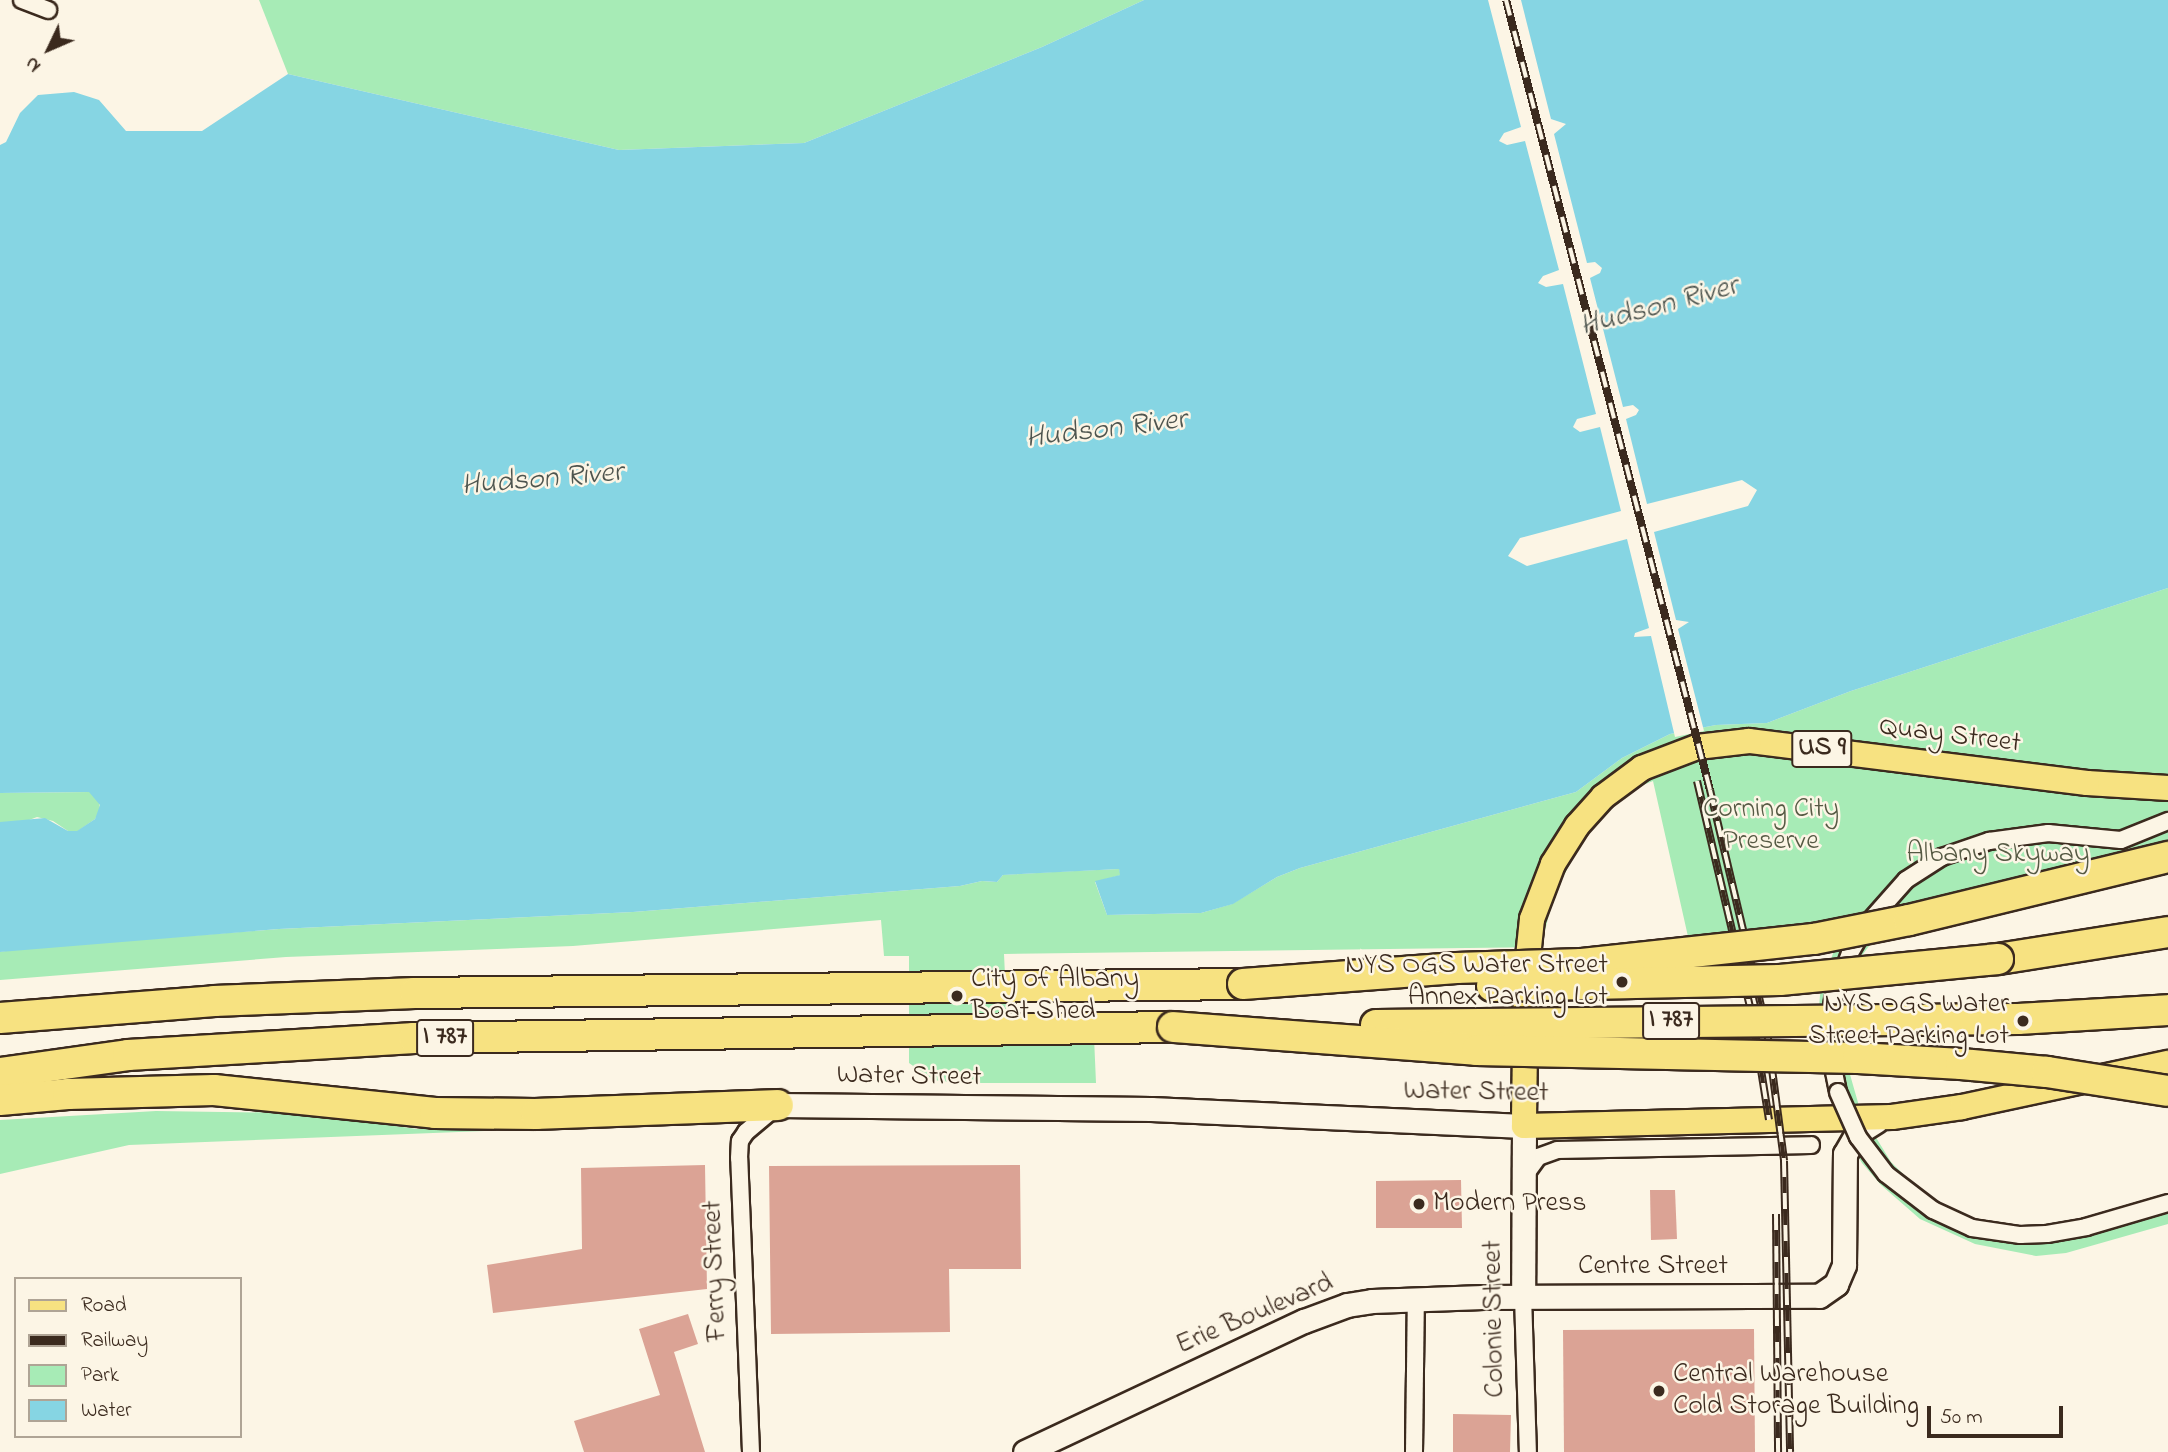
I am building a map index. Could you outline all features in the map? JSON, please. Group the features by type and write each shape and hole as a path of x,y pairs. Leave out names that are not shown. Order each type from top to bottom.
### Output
{"highway":[{"path":"1243,984 1456,968 1595,963 1814,939 1921,917 2168,857"},
{"name":"I 787","path":"6,1019 315,996 889,986 1522,986 1780,980 2011,958 2168,932"},
{"name":"I 787","path":"0,1073 128,1055 414,1038 2018,1018 2168,1010"},
{"path":"1173,1027 1477,1049 1858,1058 1948,1063 2047,1072 2168,1091"},
{"path":"0,1100 82,1093 214,1090 399,1110 471,1114 778,1105"}],"main road":[{"name":"Quay Street","path":"1541,893 1569,838 1585,815 1614,787 1659,760 1710,744 1735,741 1784,744 2087,783 2168,788"},
{"name":"Colonie Street","path":"1524,1126 1528,945 1541,893"},
{"name":"Water Street","path":"1524,1126 1892,1116 1976,1104 2168,1063"}],"street":[{"path":"22,0 48,10"},
{"path":"2168,821 2121,840 2048,833 1989,841 1942,857 1906,880 1867,923 1850,953 1832,999 1828,1042 1838,1092 1858,1137 1886,1174 1933,1210 1972,1228 2020,1235 2047,1234 2086,1227 2168,1203"},
{"name":"Water Street","path":"778,1105 1151,1109 1524,1126"},
{"name":"Ferry Street","path":"751,1452 740,1141 753,1125 778,1105"},
{"name":"Centre Street","path":"1523,1296 1816,1297 1836,1284 1843,1265 1846,1236 1845,1154 1851,1140 1862,1128 1892,1116"},
{"name":"Colonie Street","path":"1524,1126 1523,1296 1528,1452"},
{"path":"1525,1175 1538,1157 1557,1150 1811,1145"},
{"name":"Erie Boulevard","path":"1025,1452 1328,1311 1372,1301 1523,1296"},
{"path":"1414,1452 1416,1298"}],"green space":[{"path":"259,0 1144,0 1042,47 804,143 619,150 288,74"},
{"name":"Corning City Preserve","path":"2168,588 2168,847 1893,914 1854,966 1843,998 1839,1036 1861,1113 1891,1162 1914,1185 1934,1199 1958,1213 1985,1222 2045,1231 2168,1199 2168,1224 2066,1253 2036,1256 1975,1244 1920,1219 1881,1185 1862,1163 1846,1137 1829,1094 1817,1033 1820,995 1843,921 1689,941 1653,781 1631,790 1616,802 1581,841 1553,898 1541,947 1004,954 1008,1039 1094,1037 1096,1083 958,1083 933,1080 909,1063 909,956 884,956 881,920 573,946 286,957 0,980 0,952 17,949 279,929 633,912 960,886 982,881 997,882 1003,875 1053,872 1119,869 1121,875 1095,882 1107,915 1201,913 1232,904 1277,877 1300,868 1576,792 1622,758 1670,734 1716,725 1767,723 1851,691"},
{"path":"90,792 99,799 100,810 95,819 78,831 68,831 53,821 37,817 24,822 0,822 0,793"},
{"path":"156,1111 301,1113 417,1129 711,1122 129,1145 0,1174 0,1120"}],"water":[{"name":"Hudson River","path":"1144,0 2168,0 2168,588 1851,691 1767,723 1716,725 1670,734 1622,758 1576,792 1300,868 1277,877 1233,904 1201,913 1107,915 1095,881 1120,875 1119,869 1003,875 997,882 982,881 960,886 633,912 279,929 0,952 0,822 45,818 68,831 77,831 95,819 100,805 89,792 0,793 0,145 6,142 20,113 38,95 74,92 99,100 126,131 202,131 288,74 619,150 804,143 1042,47"}],"pier":[{"path":"1488,0 1521,0 1551,119 1566,124 1554,134 1587,263 1595,262 1602,268 1600,273 1590,278 1623,407 1633,405 1639,410 1636,415 1626,419 1647,504 1742,480 1757,490 1748,506 1654,532 1676,620 1689,622 1678,629 1704,731 1675,737 1651,636 1634,637 1635,633 1649,628 1627,539 1527,566 1508,556 1520,538 1621,511 1600,427 1580,432 1573,427 1577,419 1596,414 1563,284 1546,287 1538,283 1543,276 1559,270 1525,141 1507,145 1499,141 1504,133 1521,127"}],"building":[{"path":"705,1165 707,1289 493,1313 487,1265 582,1249 581,1168"},
{"path":"1020,1165 1021,1269 949,1269 950,1332 771,1334 769,1166"},
{"name":"Modern Press","path":"1461,1180 1462,1228 1376,1228 1376,1181"},
{"path":"1650,1190 1675,1190 1677,1239 1651,1240"},
{"path":"688,1314 698,1344 674,1352 705,1452 584,1452 574,1421 660,1395 639,1329"},
{"name":"Central Warehouse Cold Storage Building","path":"1754,1329 1755,1452 1564,1452 1563,1330"},
{"path":"1453,1414 1511,1415 1510,1452 1453,1452"}],"railway":[{"path":"1506,0 1710,790 1767,1031 1784,1161 1790,1452"},
{"path":"1697,781 1753,1020 1769,1120"},
{"path":"1776,1214 1778,1452"}],"place":[{"name":"NYS OGS Water Street Annex Parking Lot","path":"1622,982"},
{"name":"City of Albany Boat Shed","path":"957,996"},
{"name":"NYS OGS Water Street Parking Lot","path":"2023,1021"},
{"name":"Modern Press","path":"1419,1204"},
{"name":"Central Warehouse Cold Storage Building","path":"1659,1391"}],"park label":[{"name":"Albany Skyway","path":"1998,855"}]}
